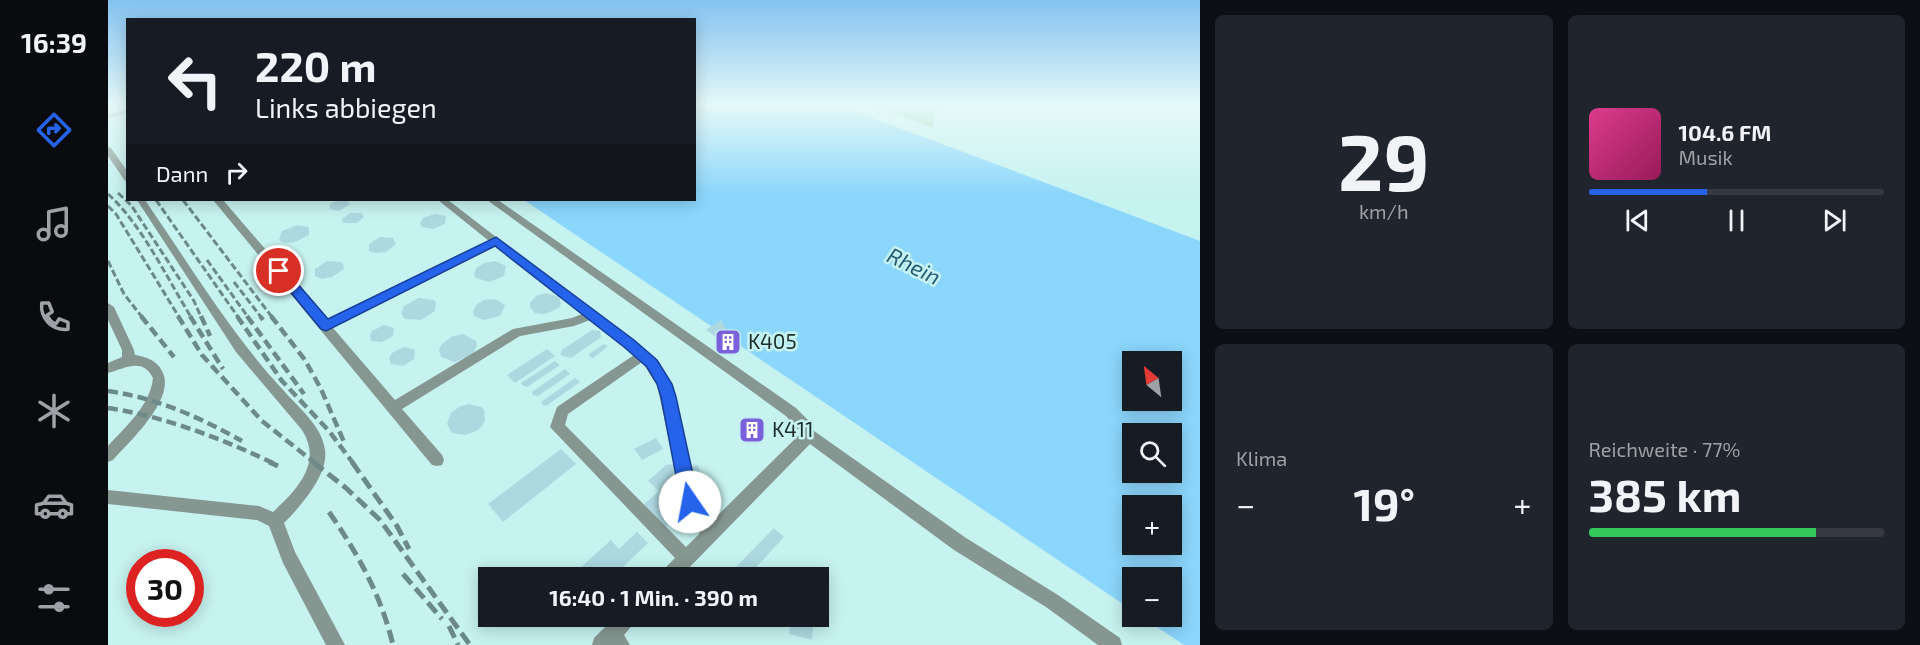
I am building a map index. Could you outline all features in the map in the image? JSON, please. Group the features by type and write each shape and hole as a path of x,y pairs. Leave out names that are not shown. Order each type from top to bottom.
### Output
{"street":[{"path":"108,150 112,163 126,177"},
{"path":"142,201 248,361 315,439 319,451 316,465 292,506 275,521"},
{"path":"219,201 437,460"},
{"path":"444,201 652,364 664,384 693,513 711,534"},
{"path":"493,201 791,412 805,426 809,435 960,544 1052,602 1113,645"},
{"path":"326,326 496,241"},
{"path":"108,307 125,343 129,360"},
{"path":"394,407 517,332 533,327 574,322 592,315"},
{"path":"643,355 562,411 557,427 686,558"},
{"path":"108,368 129,360 146,362 159,374 162,382 154,400 108,456"},
{"path":"677,567 809,435"},
{"path":"108,497 259,513 275,521 289,557 336,645"},
{"path":"611,642 621,627"}],"water":[{"name":"Rhein","path":"696,135 918,135 1200,241 1200,645 1184,645 1157,627 1182,627 1182,567 1122,567 1122,603 525,201 696,201"}],"building":[{"path":"348,201 350,204 339,211 329,209 331,203"},
{"path":"350,213 361,213 364,217 357,223 343,223 342,219"},
{"path":"435,214 446,216 445,224 433,229 422,227 420,224 423,218"},
{"path":"297,225 309,227 309,235 295,242 284,243 279,240 282,231"},
{"path":"380,237 393,238 396,244 386,252 369,251 369,244"},
{"path":"327,261 341,262 344,269 332,277 322,279 315,276 315,269"},
{"path":"495,261 506,266 504,276 489,282 476,278 474,275 476,268 484,263"},
{"path":"546,293 559,297 561,304 559,308 545,314 535,313 530,303 536,296"},
{"path":"419,298 434,300 435,311 421,320 405,319 401,314 404,306"},
{"path":"495,299 505,305 500,316 484,320 474,316 476,305 484,300"},
{"name":"K405","path":"721,320 740,354 706,330"},
{"path":"384,325 394,328 393,336 382,342 371,341 372,331"},
{"path":"592,330 600,331 601,337 571,358 560,355 562,350"},
{"path":"463,334 476,341 477,345 473,354 455,362 441,357 439,349 442,344 451,337"},
{"path":"604,344 608,346 593,358 589,356 589,354"},
{"path":"404,347 415,350 414,359 403,366 391,364 389,358 392,353"},
{"path":"547,349 555,356 515,383 507,375"},
{"path":"555,361 560,365 527,387 522,385 521,383"},
{"path":"565,369 570,374 538,396 533,395 532,392"},
{"path":"575,378 580,382 546,406 542,404 541,402"},
{"path":"469,404 484,410 485,420 482,426 465,435 452,433 447,424 451,413"},
{"path":"656,438 663,449 642,460 634,449"},
{"path":"561,449 576,464 503,522 488,504"},
{"path":"678,464 685,501 675,510 679,515 664,528 642,506 659,491 648,481 666,465"},
{"path":"698,465 702,480 691,483 687,467"},
{"path":"774,528 784,537 756,567 736,567"},
{"path":"637,532 648,543 623,567 581,567 611,540 619,549"},
{"path":"790,627 813,627 812,640 789,634"}],"railway":[{"path":"118,193 126,200"},
{"path":"108,194 143,236 191,317"},
{"path":"127,201 194,301 201,317"},
{"path":"157,201 238,317"},
{"path":"184,201 272,317"},
{"path":"108,206 116,214 179,317"},
{"path":"207,260 248,317"},
{"path":"108,261 124,294 142,317"},
{"path":"234,282 261,317"},
{"path":"141,316 174,357"},
{"path":"178,316 202,355 262,421 315,463"},
{"path":"190,316 223,369"},
{"path":"201,316 210,336"},
{"path":"237,316 282,381 329,431 353,463"},
{"path":"247,316 304,394"},
{"path":"260,316 263,320"},
{"path":"271,316 305,360 321,389 344,442"},
{"path":"108,391 161,404 210,424 242,441"},
{"path":"108,408 151,417 192,430 273,463"},
{"path":"269,462 278,466"},
{"path":"313,462 346,488 380,520 470,645"},
{"path":"352,462 397,526 409,549"},
{"path":"329,512 350,543 375,592 393,645"},
{"path":"403,574 442,619"},
{"path":"449,626 458,645"}],"place":[{"name":"K405","path":"728,342"},
{"name":"K411","path":"752,430"}],"route":[{"path":"279,271 326,326 496,241 629,343 652,364 664,384 668,397 690,502"}]}
